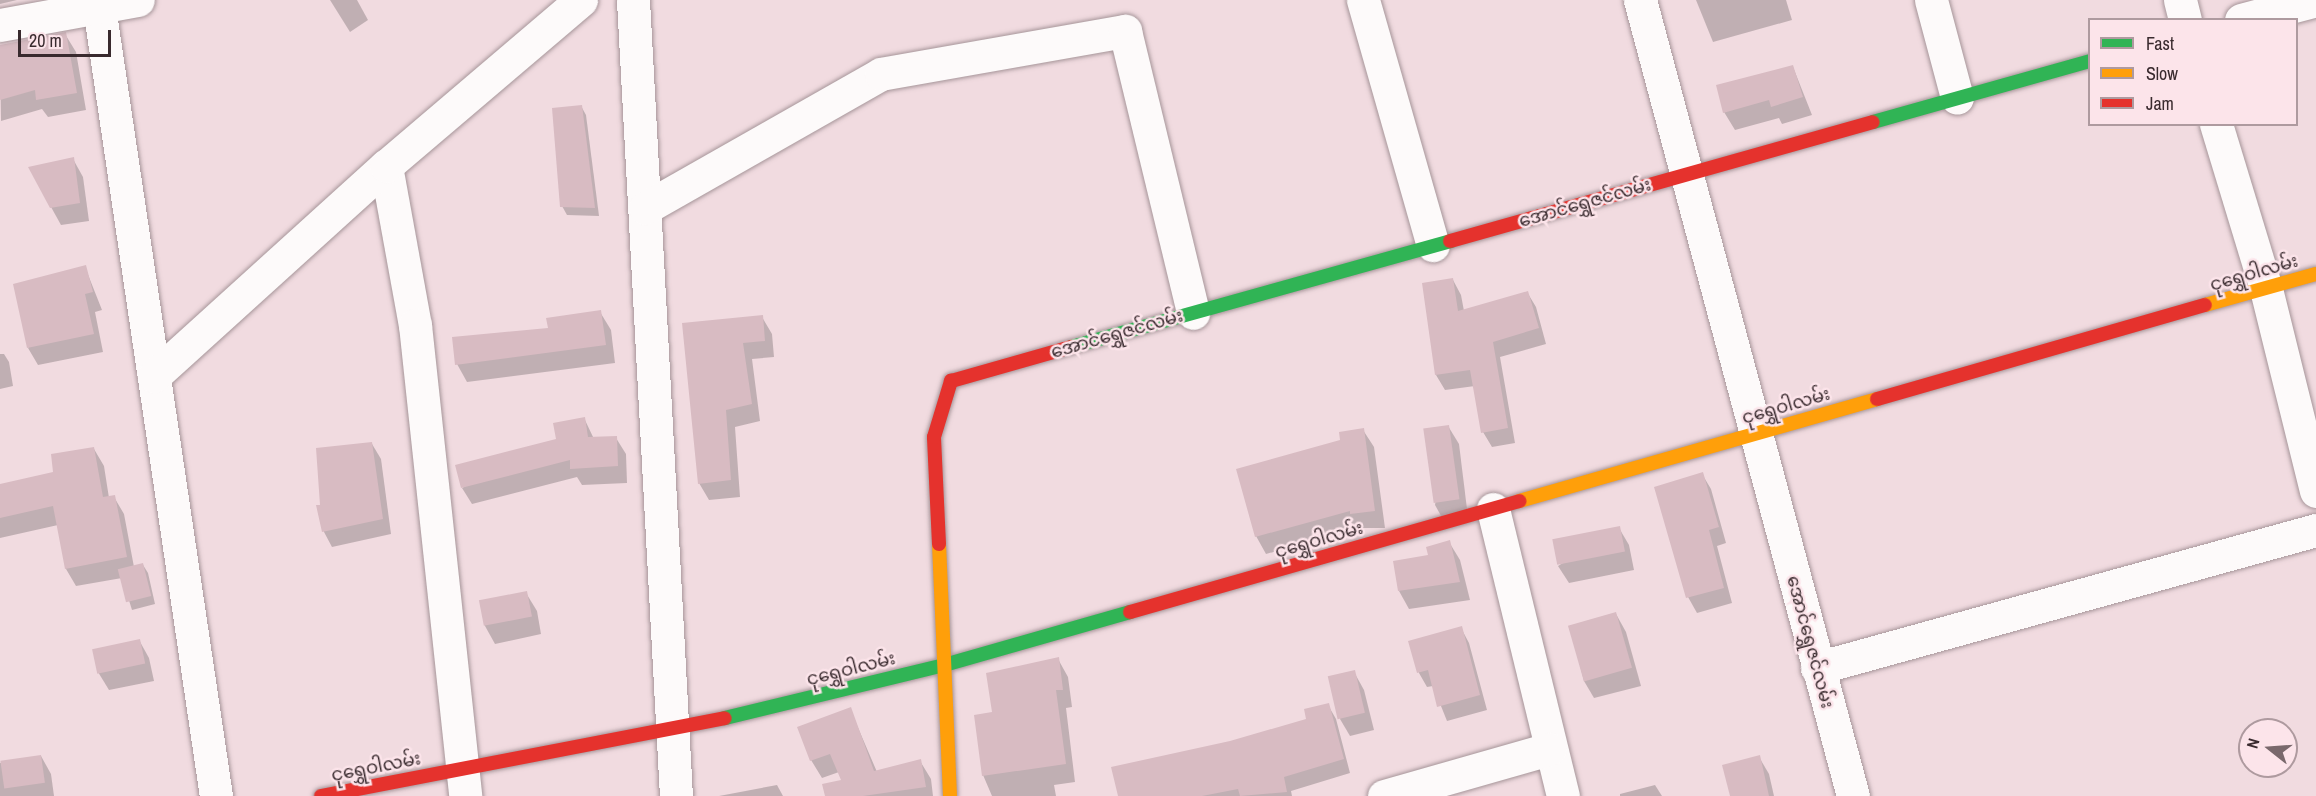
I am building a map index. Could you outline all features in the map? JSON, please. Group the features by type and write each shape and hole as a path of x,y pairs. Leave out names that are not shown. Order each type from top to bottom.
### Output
{"street":[{"path":"0,25 99,3 138,0"},
{"path":"154,376 386,166 581,0"},
{"path":"633,0 675,796"},
{"path":"1363,0 1433,245"},
{"name":"အောင်ရွှေဇင်လမ်း","path":"1640,0 1754,435 1853,796"},
{"path":"1931,0 1957,98"},
{"path":"2180,0 2184,18"},
{"path":"2248,18 2316,0"},
{"path":"99,3 216,796"},
{"path":"645,208 881,74 1125,32 1193,313"},
{"name":"အောင်ရွှေဇင်လမ်း","path":"950,796 934,437 951,381 2088,62"},
{"path":"2217,126 2266,289 2316,491"},
{"path":"386,166 415,325 463,783"},
{"name":"ငုရွှေဝါလမ်း","path":"321,796 463,783 944,665 2316,274"},
{"path":"1493,509 1549,749 1563,796"},
{"path":"1818,668 2316,530"},
{"path":"1384,796 1549,749"}],"building":[{"path":"66,32 77,93 36,100 35,90 0,100 0,45"},
{"path":"1793,65 1803,97 1771,107 1769,100 1723,113 1716,85"},
{"path":"582,105 595,208 560,207 552,108"},
{"path":"74,157 80,203 50,208 28,167"},
{"path":"86,265 93,292 85,294 94,334 27,348 13,284"},
{"path":"1453,278 1458,311 1528,291 1539,328 1493,342 1508,428 1481,433 1470,370 1435,375 1422,283"},
{"path":"601,310 606,345 455,365 452,337 548,328 546,318"},
{"path":"763,315 765,341 743,343 752,404 726,410 731,480 698,484 682,323"},
{"path":"585,417 588,437 617,436 618,466 570,469 570,460 461,488 455,465 556,439 553,423"},
{"path":"1449,425 1459,499 1434,503 1423,429"},
{"path":"1364,428 1375,511 1350,514 1350,511 1255,537 1236,469 1340,440 1339,432"},
{"path":"372,442 383,519 322,532 316,505 320,505 316,448"},
{"path":"94,447 103,497 115,495 127,557 65,569 53,506 0,518 0,484 53,472 51,454"},
{"path":"1703,472 1719,527 1709,530 1724,588 1686,598 1654,487"},
{"path":"1620,526 1625,552 1557,565 1552,539"},
{"path":"1450,540 1460,582 1398,591 1393,561 1428,555 1426,547"},
{"path":"143,563 151,596 126,602 118,569"},
{"path":"527,591 532,617 484,626 479,600"},
{"path":"1616,612 1632,668 1584,682 1568,626"},
{"path":"1462,626 1480,695 1437,707 1428,670 1417,673 1408,641"},
{"path":"140,639 145,663 97,674 92,649"},
{"path":"1059,657 1063,690 1056,690 1066,764 982,776 974,715 992,712 986,673"},
{"path":"1355,670 1365,713 1338,719 1328,676"},
{"path":"1329,703 1344,759 1284,777 1287,792 1240,796 1238,789 1202,796 1118,796 1111,767 1230,741 1306,719 1304,709"},
{"path":"851,707 874,771 921,759 926,787 863,796 825,796 822,784 841,780 830,754 810,761 797,727"},
{"path":"41,755 45,783 4,788 0,761"},
{"path":"1760,755 1769,796 1730,796 1722,765"}],"traffic: fast":[{"path":"1873,122 2088,62"},
{"path":"1071,347 1450,241"},
{"path":"725,718 944,665 1130,612"}],"traffic: slow":[{"path":"2205,305 2316,274"},
{"path":"1519,501 1877,399"},
{"path":"939,544 950,796"}],"traffic: jam":[{"path":"1450,241 1873,122"},
{"path":"1877,399 2205,305"},
{"path":"939,544 934,437 951,381 1071,347"},
{"path":"1130,612 1519,501"},
{"path":"321,796 725,718"}]}
